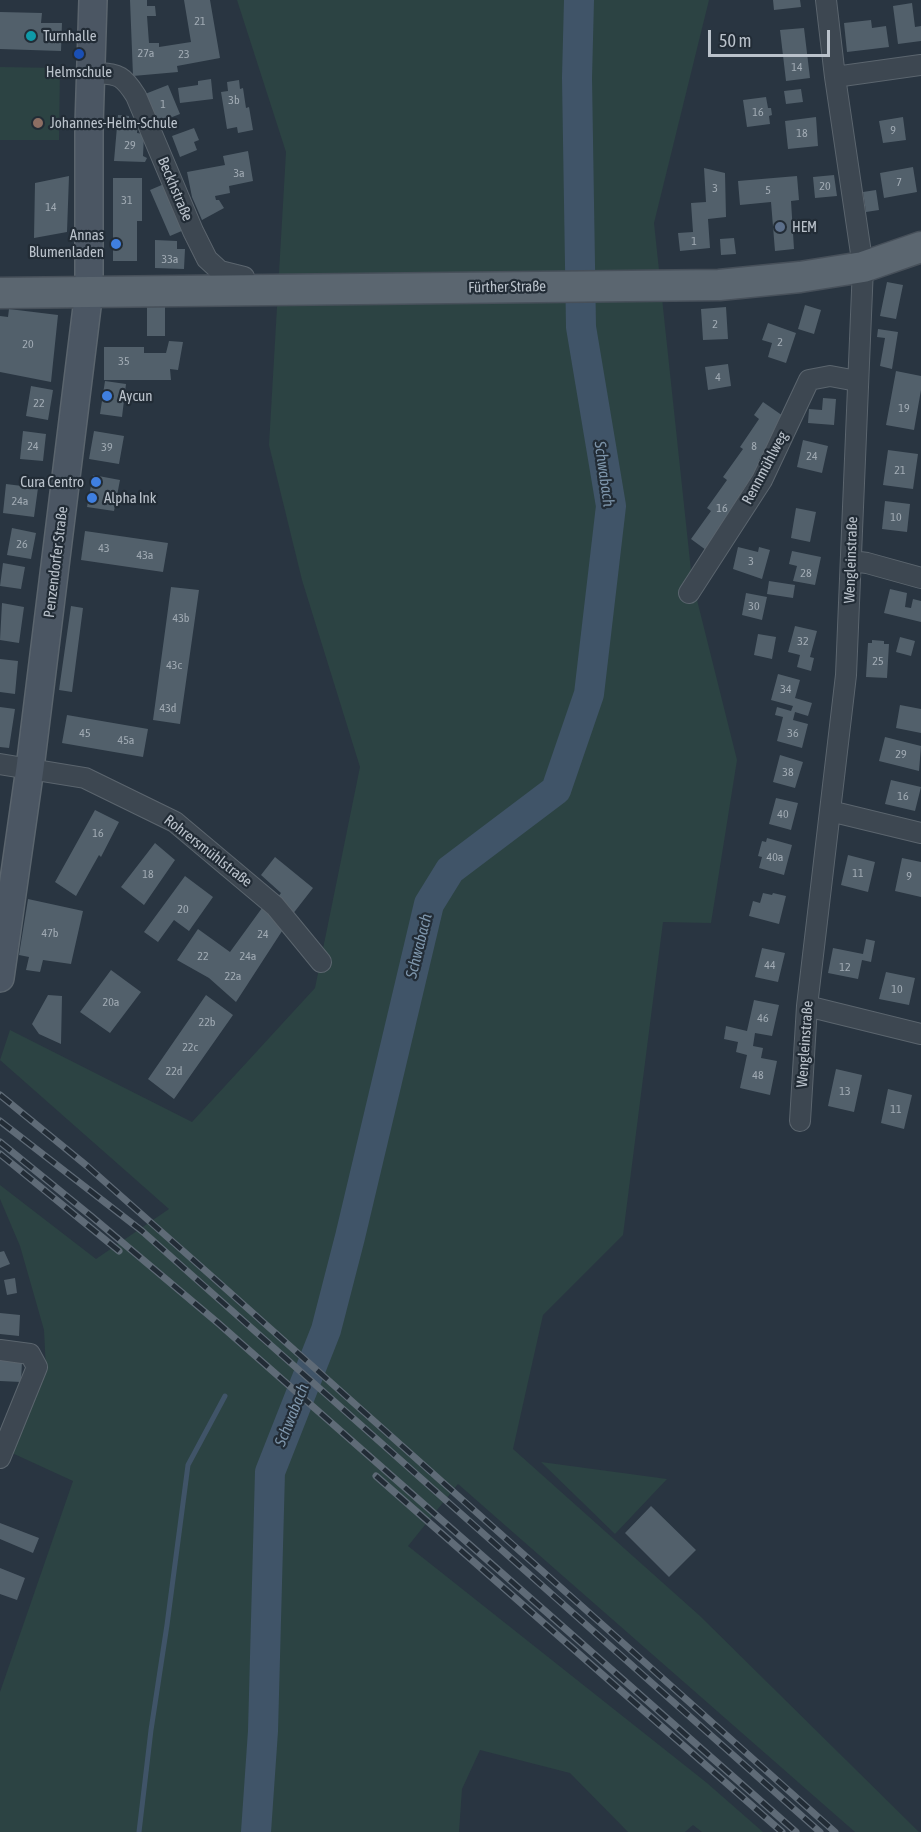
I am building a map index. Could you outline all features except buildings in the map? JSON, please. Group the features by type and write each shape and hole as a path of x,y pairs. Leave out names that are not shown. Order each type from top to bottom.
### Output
{"main road":[{"name":"Penzendorfer Straße","path":"0,978 30,768 89,291 93,0"},
{"name":"Fürther Straße","path":"0,292 719,285 800,277 863,267 921,247"}],"street":[{"name":"Wengleinstraße","path":"800,1121 807,1006 846,675 863,267 826,0"},
{"path":"835,77 921,64"},
{"name":"Beckhstraße","path":"91,72 120,75 129,85 136,96 207,260 220,271 244,278"},
{"name":"Rennmühlweg","path":"689,593 762,480 809,380 830,376 857,381"},
{"path":"852,561 921,578"},
{"name":"Rohrersmühlstraße","path":"0,764 85,778 175,822 274,906 321,962"},
{"path":"830,811 921,833"},
{"path":"807,1006 921,1034"},
{"path":"0,1350 30,1354 37,1367 0,1458"}],"green space":[{"path":"237,0 709,0 654,223 692,580 737,760 711,923 663,922 623,1235 543,1315 513,1449 700,1616 919,1832 855,1832 458,1484 408,1546 707,1783 763,1832 702,1832 693,1825 685,1832 628,1832 570,1773 480,1750 462,1789 459,1832 0,1832 0,1692 73,1481 12,1453 46,1370 44,1330 20,1246 0,1199 0,1185 96,1259 169,1209 0,1060 10,1030 192,1122 315,988 360,767 302,580 269,445 286,152"},
{"path":"0,67 60,68 59,140 0,140"},
{"path":"541,1462 667,1479 615,1534"}],"waterway":[{"name":"Schwabach","path":"256,1832 263,1731 270,1472 326,1330 429,904 450,870 556,790 589,694 611,506 581,327 577,78 579,0"},
{"path":"139,1832 188,1465 225,1396"}],"railway":[{"path":"0,1095 87,1166 835,1832"},
{"path":"0,1121 142,1231 820,1832"},
{"path":"0,1142 218,1323 796,1832"},
{"path":"0,1154 119,1251"},
{"path":"376,1476 782,1832"}],"place":[{"name":"Turnhalle","path":"31,36"},
{"name":"Helmschule","path":"79,54"},
{"name":"Johannes-Helm-Schule","path":"38,123"},
{"name":"HEM","path":"780,227"},
{"name":"Annas Blumenladen","path":"116,244"},
{"name":"Aycun","path":"107,396"},
{"name":"Cura Centro","path":"96,482"},
{"name":"Alpha Ink","path":"92,498"}]}
